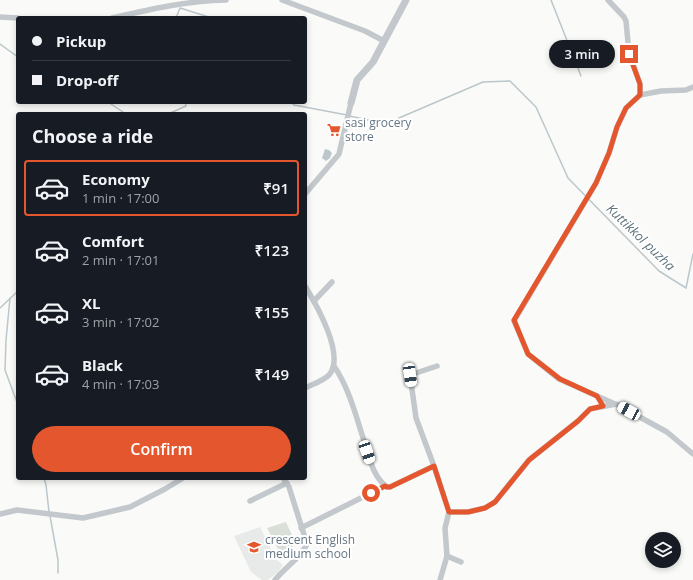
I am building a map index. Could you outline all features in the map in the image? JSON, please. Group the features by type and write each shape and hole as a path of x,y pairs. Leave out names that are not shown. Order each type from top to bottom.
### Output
{"street":[{"path":"121,16 165,6 198,1 226,0"},
{"path":"282,0 291,2 365,31 384,41"},
{"path":"307,192 339,154 358,80 373,62 406,0"},
{"path":"608,0 624,16 626,21 629,54 640,84 640,95"},
{"path":"0,18 16,18"},
{"path":"693,87 686,90 661,91 640,95 626,108 617,127 609,153 596,183 514,320 528,354 560,379 616,404 667,432 693,454"},
{"path":"314,301 332,282"},
{"path":"307,289 326,325 331,341 334,366 345,386 372,466 380,481 385,486"},
{"path":"307,387 322,381 330,374 334,366"},
{"path":"438,366 410,375 416,418 449,512 445,528 447,556 440,580"},
{"path":"597,396 603,406"},
{"path":"449,512 468,512 485,508 495,502 529,460 578,421 590,409 616,404"},
{"path":"301,528 385,486 390,487 434,466"},
{"path":"0,514 17,510 83,518 130,506 180,480"},
{"path":"250,501 285,481 298,510 301,528 307,544 304,550 282,571 275,580"},
{"path":"447,556 461,562"}],"shaded area":[{"path":"325,149 332,153 330,158 326,161 322,158"},
{"path":"286,522 296,544 281,555 267,528"},
{"name":"crescent English medium school","path":"260,527 276,559 283,565 278,572 268,580 262,580 251,572 234,536"}],"waterway":[{"path":"551,0 581,76"},
{"name":"Kuttikkol puzha","path":"177,16 180,8 206,16"},
{"name":"Kuttikkol puzha","path":"0,44 16,56"},
{"name":"Kuttikkol puzha","path":"350,116 385,124 483,82 510,81 536,107 568,178 659,271 686,288 693,254"},
{"name":"Kuttikkol puzha","path":"111,104 123,112"},
{"name":"Kuttikkol puzha","path":"172,112 186,106 186,104"},
{"name":"Kuttikkol puzha","path":"293,104 347,115"},
{"path":"0,308 16,293"},
{"path":"10,298 5,370 16,400"},
{"path":"45,480 49,512"},
{"path":"50,516 58,560 58,573"}],"place":[{"name":"sasi grocery store","path":"334,130"},
{"name":"crescent English medium school","path":"254,547"}],"route":[{"path":"371,493 385,486 390,487 397,482 434,466 449,512 468,512 485,508 495,502 529,460 578,421 590,409 603,406 597,396 560,379 528,354 514,320 596,183 609,153 617,127 626,108 640,95 640,84 629,54"}]}
